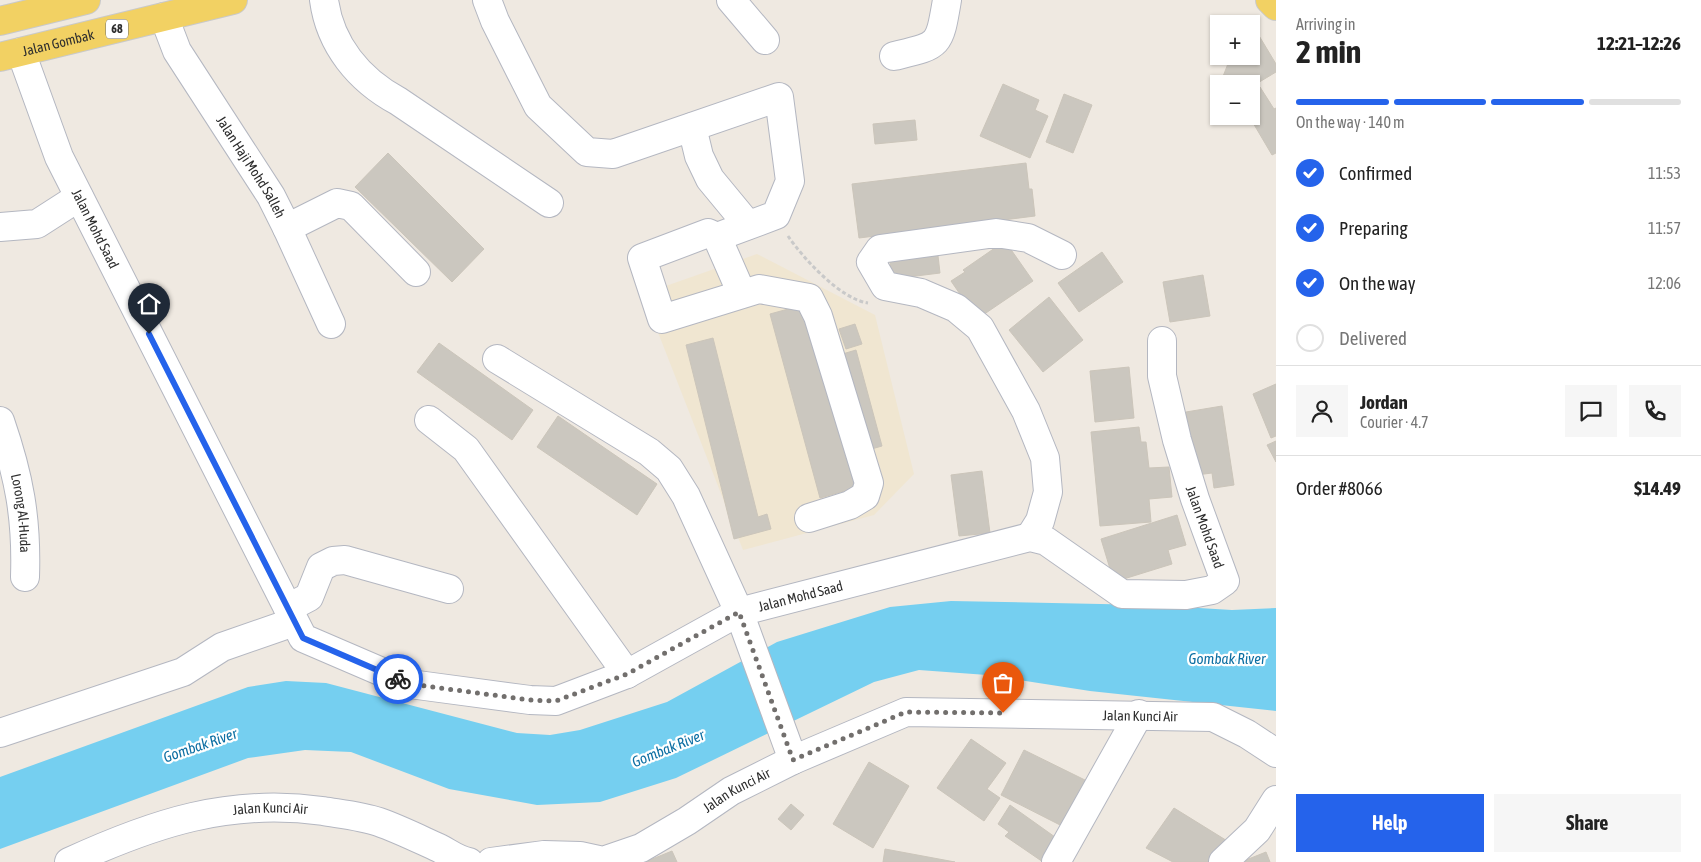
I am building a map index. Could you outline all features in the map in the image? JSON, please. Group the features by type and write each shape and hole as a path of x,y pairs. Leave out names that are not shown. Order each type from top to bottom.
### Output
{"main road":[{"name":"Jalan Gombak","path":"11,54 233,0"},
{"path":"1270,0 1276,6"},
{"path":"0,20 48,4 81,1"}],"street":[{"path":"324,0 325,11 338,45 353,66 376,89 398,101 549,203"},
{"path":"487,0 495,21 538,106 587,152 613,154 778,97 790,181 776,215 717,237"},
{"path":"731,0 765,40"},
{"path":"894,56 928,48 941,35 947,0"},
{"name":"Jalan Haji Mohd Salleh","path":"164,17 177,51 271,196 287,228 337,203 351,206 416,272"},
{"name":"Jalan Mohd Saad","path":"11,54 59,158 303,638 410,684 530,700 556,701 627,674 740,616 1030,537 1046,541 1122,594 1186,595 1212,590 1225,581 1194,499 1177,440 1162,376 1162,341"},
{"path":"692,127 699,156 710,179 748,225"},
{"path":"0,227 37,224 79,197"},
{"path":"287,228 331,324"},
{"path":"742,294 717,237 708,233 642,258 662,319 742,294 759,288 809,298 818,316 869,483 865,496 850,505 809,518"},
{"path":"1030,537 1040,521 1048,492 1045,458 1026,411 980,328 956,308 921,293 885,286 871,262 880,249 996,233 1028,238 1062,254"},
{"path":"498,359 649,452 669,469 686,496 740,616 790,752"},
{"path":"429,420 466,449 627,674"},
{"name":"Lorong Al-Huda","path":"0,421 16,467 26,536 25,577"},
{"path":"0,733 183,672 222,647 291,615 309,597 320,566 333,561 345,560 449,590"},
{"name":"Jalan Kunci Air","path":"491,862 544,855 580,856 603,861 641,848 687,821 790,752 906,712 1139,714 1213,717 1247,734 1276,753"},
{"path":"1056,862 1139,714"},
{"path":"1222,862 1257,830 1276,800"},
{"name":"Jalan Kunci Air","path":"70,862 157,826 190,817 266,806 297,808 378,821 440,848 460,860 469,862"}],"path":[{"path":"776,215 810,264 823,276 861,302 873,302"}],"shaded area":[{"path":"757,254 875,315 914,474 874,515 743,550 643,294"}],"water":[{"name":"Gombak River","path":"951,601 1149,605 1232,610 1276,608 1276,711 1090,691 987,675 919,670 874,682 676,778 600,802 537,805 449,789 351,752 305,750 248,758 0,849 0,777 248,687 286,681 326,683 517,733 550,735 580,730 667,702 777,642 890,607"}],"building":[{"path":"1260,37 1276,64 1276,72 1260,82 1260,75 1224,75 1227,65 1260,65"},
{"path":"1003,84 1039,100 1035,110 1048,116 1030,158 980,136"},
{"path":"1260,87 1274,109 1276,108 1276,153 1272,155 1254,125 1260,125"},
{"path":"1064,94 1092,105 1073,153 1046,142"},
{"path":"915,120 917,140 875,144 873,124"},
{"path":"388,153 484,249 452,282 355,187"},
{"path":"1026,163 1029,189 1032,189 1035,216 859,238 852,184"},
{"path":"1005,241 1033,281 977,319 951,281 965,272 963,270"},
{"path":"937,247 940,273 892,279 889,252"},
{"path":"1102,252 1123,282 1079,312 1058,283"},
{"path":"1203,275 1210,316 1170,322 1163,282"},
{"path":"1049,297 1083,340 1043,372 1009,330"},
{"path":"810,303 858,487 820,498 770,314"},
{"path":"855,324 862,344 846,349 839,329"},
{"path":"713,338 758,517 767,514 771,529 734,539 686,345"},
{"path":"439,343 533,410 512,440 417,372"},
{"path":"856,350 882,446 854,454 829,358"},
{"path":"1129,367 1134,418 1095,422 1090,371"},
{"path":"1276,384 1276,436 1271,438 1253,394"},
{"path":"1222,406 1234,485 1214,488 1212,473 1196,475 1186,412"},
{"path":"558,416 657,484 637,515 537,447"},
{"path":"1139,427 1141,442 1146,442 1149,468 1169,467 1172,497 1149,499 1151,522 1100,526 1091,432"},
{"path":"1276,441 1276,462 1267,445"},
{"path":"982,471 990,533 959,536 951,475"},
{"path":"1177,515 1186,545 1168,550 1172,564 1114,582 1101,539"},
{"path":"971,739 1006,763 987,789 1000,798 984,821 937,788"},
{"path":"1024,750 1087,781 1064,827 1001,795"},
{"path":"869,762 909,786 873,848 833,824"},
{"path":"791,804 804,815 791,830 778,819"},
{"path":"1010,805 1062,842 1043,862 1005,836 1009,832 998,824"},
{"path":"1174,808 1237,847 1213,862 1173,862 1146,848"},
{"path":"885,849 955,862 883,862"},
{"path":"672,851 677,862 645,862"},
{"path":"1266,852 1270,862 1241,862"}],"way so far":[{"path":"398,679 410,684 530,700 556,701 627,674 739,612 793,760 906,712 1003,713"}],"route":[{"path":"149,334 303,638 398,679"}]}
